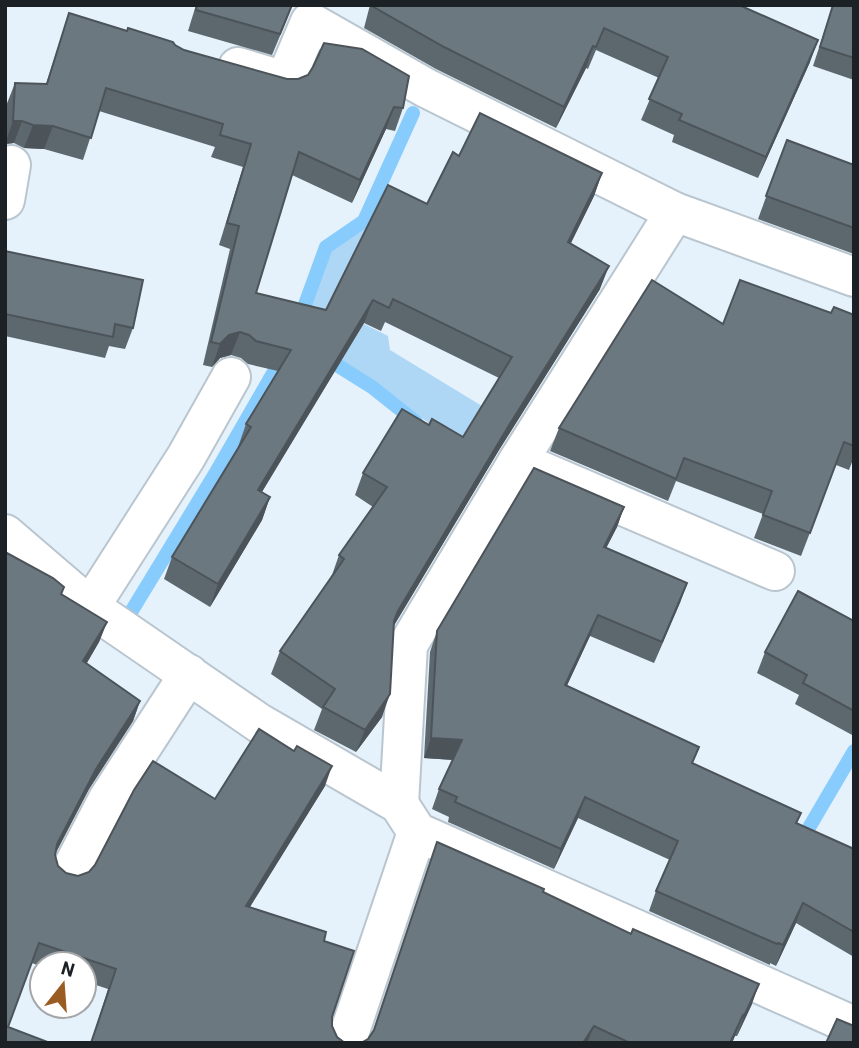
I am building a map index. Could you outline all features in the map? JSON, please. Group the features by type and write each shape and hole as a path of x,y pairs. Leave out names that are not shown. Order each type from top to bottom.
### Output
{"street":[{"path":"207,59 285,81 310,22 426,88 675,212 854,277"},
{"path":"346,1043 408,818 408,645 518,461 675,212"},
{"path":"90,607 186,457 231,377"},
{"path":"518,461 775,571"},
{"path":"5,534 90,607 259,723 408,818 854,1026"},
{"path":"69,874 108,799 189,674"}],"shaded area":[{"path":"361,225 367,228 328,306 388,336 390,350 482,406 458,446 377,383 298,336 328,249"}],"building":[{"path":"197,5 292,5 280,34 196,10"},
{"path":"373,5 739,5 818,40 766,157 679,120 682,114 649,99 668,57 604,28 564,107 444,47"},
{"path":"833,5 854,5 854,58 820,47"},
{"path":"69,13 127,31 128,28 173,42 184,50 287,79 308,75 324,43 362,49 409,76 403,108 394,107 360,180 299,152 256,293 326,310 388,185 427,204 453,152 459,156 480,113 602,173 568,242 609,266 508,427 398,611 394,621 390,694 365,730 323,707 335,689 280,651 344,559 339,555 387,487 363,473 402,409 429,425 432,419 463,437 512,357 393,299 389,308 373,300 258,490 270,497 218,584 172,557 251,427 246,424 291,350 256,341 240,332 229,335 220,344 211,342 239,226 227,223 251,144 220,135 223,124 106,88 91,138 53,126 13,121 15,83 47,84"},
{"path":"787,140 854,165 854,228 766,196"},
{"path":"5,251 143,280 133,328 115,324 113,337 5,314"},
{"path":"652,280 723,324 740,280 831,313 834,307 854,315 854,446 844,442 810,533 763,515 772,491 684,458 676,479 559,428"},
{"path":"534,468 624,507 604,547 687,583 662,642 598,615 565,685 699,747 692,763 801,813 796,823 854,849 854,932 803,903 783,945 777,944 656,891 678,841 585,797 561,849 455,802 457,797 439,789 462,740 431,738 437,631"},
{"path":"5,552 53,578 64,587 61,594 107,622 83,661 140,701 96,769 57,844 55,855 58,866 66,873 78,876 89,872 153,761 215,799 259,729 294,751 297,746 332,766 246,906 326,932 324,941 354,951 332,1017 332,1026 337,1037 345,1043 91,1043 116,969 98,963 98,950 60,950 39,943 36,950 28,950 28,973 8,1027 50,1043 5,1043"},
{"path":"798,591 854,621 854,711 803,683 807,675 765,652"},
{"path":"437,842 544,889 543,892 631,934 633,929 759,984 730,1043 630,1043 594,1026 583,1043 361,1043 368,1039 374,1030"},
{"path":"837,1019 854,1026 854,1043 826,1043"}],"waterway":[{"path":"299,321 326,247 364,221 413,113"},
{"path":"131,612 283,356"},
{"path":"324,357 372,387 416,422"},
{"path":"800,843 854,751"}]}
